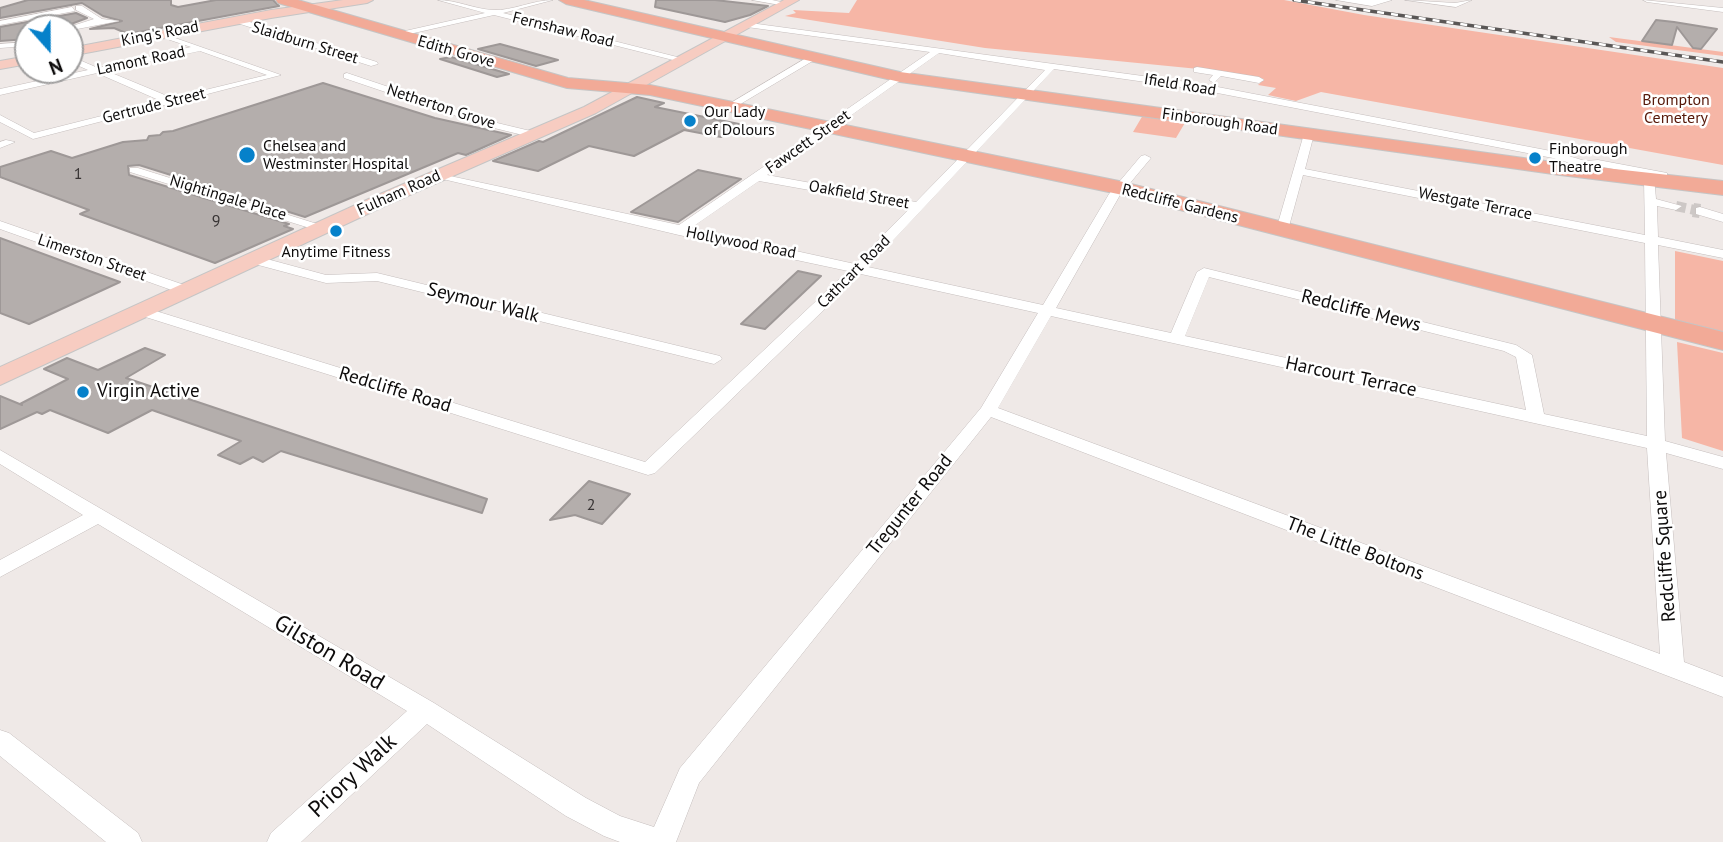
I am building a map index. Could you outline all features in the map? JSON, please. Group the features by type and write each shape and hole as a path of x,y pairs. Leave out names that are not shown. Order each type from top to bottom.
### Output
{"highway":[{"name":"Edith Grove","path":"283,0 567,83 632,89"},
{"path":"566,0 728,37"},
{"name":"Finborough Road","path":"728,37 900,77 1309,135 1719,188"},
{"name":"Redcliffe Gardens","path":"632,89 1119,188 1723,341"}],"main road":[{"name":"King's Road","path":"84,49 237,20 365,0"},
{"name":"Fulham Road","path":"0,377 252,259 436,176 535,135 632,89 790,2"}],"street":[{"name":"Fernshaw Road","path":"442,0 685,60"},
{"path":"399,35 549,0"},
{"path":"756,0 790,2"},
{"path":"1340,0 1372,4 1388,0"},
{"path":"1409,0 1456,5 1468,0"},
{"path":"1647,0 1723,10"},
{"path":"0,23 76,9 99,18 96,21"},
{"path":"84,25 115,20"},
{"name":"Slaidburn Street","path":"237,20 374,64"},
{"name":"Ifield Road","path":"750,25 1048,67 1211,81 1556,155 1582,164"},
{"path":"161,34 200,48"},
{"name":"Lamont Road","path":"0,92 200,48"},
{"name":"Gertrude Street","path":"0,118 33,136 276,75 200,48"},
{"name":"Fawcett Street","path":"679,231 936,52"},
{"path":"729,107 813,57"},
{"path":"84,65 172,102"},
{"name":"Cathcart Road","path":"648,469 860,267 1050,70 1048,67"},
{"path":"1197,70 1211,81 1259,80"},
{"name":"Netherton Grove","path":"347,76 490,124 535,135"},
{"path":"1282,230 1309,135"},
{"name":"Tregunter Road","path":"661,842 689,776 988,410 1119,188 1145,158"},
{"path":"1560,169 1582,164"},
{"name":"Finborough Road","path":"1582,164 1605,164 1719,188"},
{"name":"Nightingale Place","path":"134,170 321,228"},
{"name":"Westgate Terrace","path":"1300,171 1650,238"},
{"name":"Hollywood Road","path":"436,176 1046,309"},
{"name":"Oakfield Street","path":"757,177 919,206"},
{"name":"Redcliffe Square","path":"1650,179 1656,444 1673,668"},
{"path":"1652,202 1676,206"},
{"path":"1700,211 1723,218"},
{"name":"Limerston Street","path":"0,225 185,290"},
{"path":"1650,238 1723,254"},
{"name":"Seymour Walk","path":"252,259 326,279 377,277 714,359"},
{"name":"Redcliffe Mews","path":"1176,338 1204,272 1510,348 1524,355 1536,417"},
{"name":"Harcourt Terrace","path":"1046,309 1656,444"},
{"name":"Redcliffe Road","path":"141,311 648,469"},
{"name":"The Little Boltons","path":"988,410 1723,687"},
{"path":"1656,444 1723,463"},
{"name":"Gilston Road","path":"0,456 425,710 576,807 614,827 661,842"},
{"path":"0,569 98,515"},
{"name":"Priory Walk","path":"281,842 425,710"},
{"path":"0,741 128,842"}],"green space":[{"name":"Brompton Cemetery","path":"857,0 1284,0 1364,15 1723,68 1723,165 1321,92 1296,101 1268,95 1276,88 1258,85 1264,79 1219,71 985,48 785,16 796,13 793,10 849,13"},
{"path":"1609,37 1723,52 1723,56 1616,42"},
{"path":"1143,115 1186,121 1176,138 1133,132"},
{"path":"1675,251 1723,261 1723,332 1675,320"},
{"path":"1677,342 1723,353 1723,451 1682,438"}],"building":[{"path":"28,0 171,0 171,5 178,7 216,0 273,0 279,6 128,34 114,28 90,29 122,21 103,16 82,3 0,18 0,8"},
{"path":"656,0 715,0 768,6 750,15 725,22 655,7"},
{"path":"1656,20 1717,29 1701,49 1693,48 1677,27 1672,45 1642,41"},
{"path":"14,24 14,40 0,41 0,27"},
{"path":"500,44 558,60 536,66 478,49"},
{"path":"451,57 509,74 497,77 440,59"},
{"name":"Chelsea and Westminster Hospital","path":"323,83 435,118 511,135 466,155 458,153 305,217 139,165 128,166 129,175 289,224 284,226 293,229 215,263 80,214 89,210 0,177 0,167 51,151 72,158 123,142 147,140 149,136 160,135"},
{"path":"637,97 664,103 655,107 744,125 721,137 684,130 634,156 589,146 538,171 493,161 539,141 543,142"},
{"path":"698,170 741,179 678,222 631,212"},
{"path":"0,238 120,282 29,324 0,313"},
{"path":"798,271 821,276 765,329 741,324"},
{"path":"145,348 165,355 126,378 487,499 482,513 281,451 263,462 253,457 240,464 218,455 241,441 152,410 108,433 50,410 42,414 37,412 0,429 0,396 22,405 20,404 68,379 44,369 67,358 98,370"},
{"path":"589,481 630,494 602,524 575,515 550,520"}],"tunnel":[{"path":"1676,206 1700,211 1693,210"}],"railway":[{"path":"1294,0 1723,62"}],"place":[{"name":"Our Lady of Dolours","path":"690,121"},
{"name":"Chelsea and Westminster Hospital","path":"247,155"},
{"name":"Finborough Theatre","path":"1535,158"},
{"name":"Anytime Fitness","path":"336,231"},
{"name":"Virgin Active","path":"83,392"}]}
